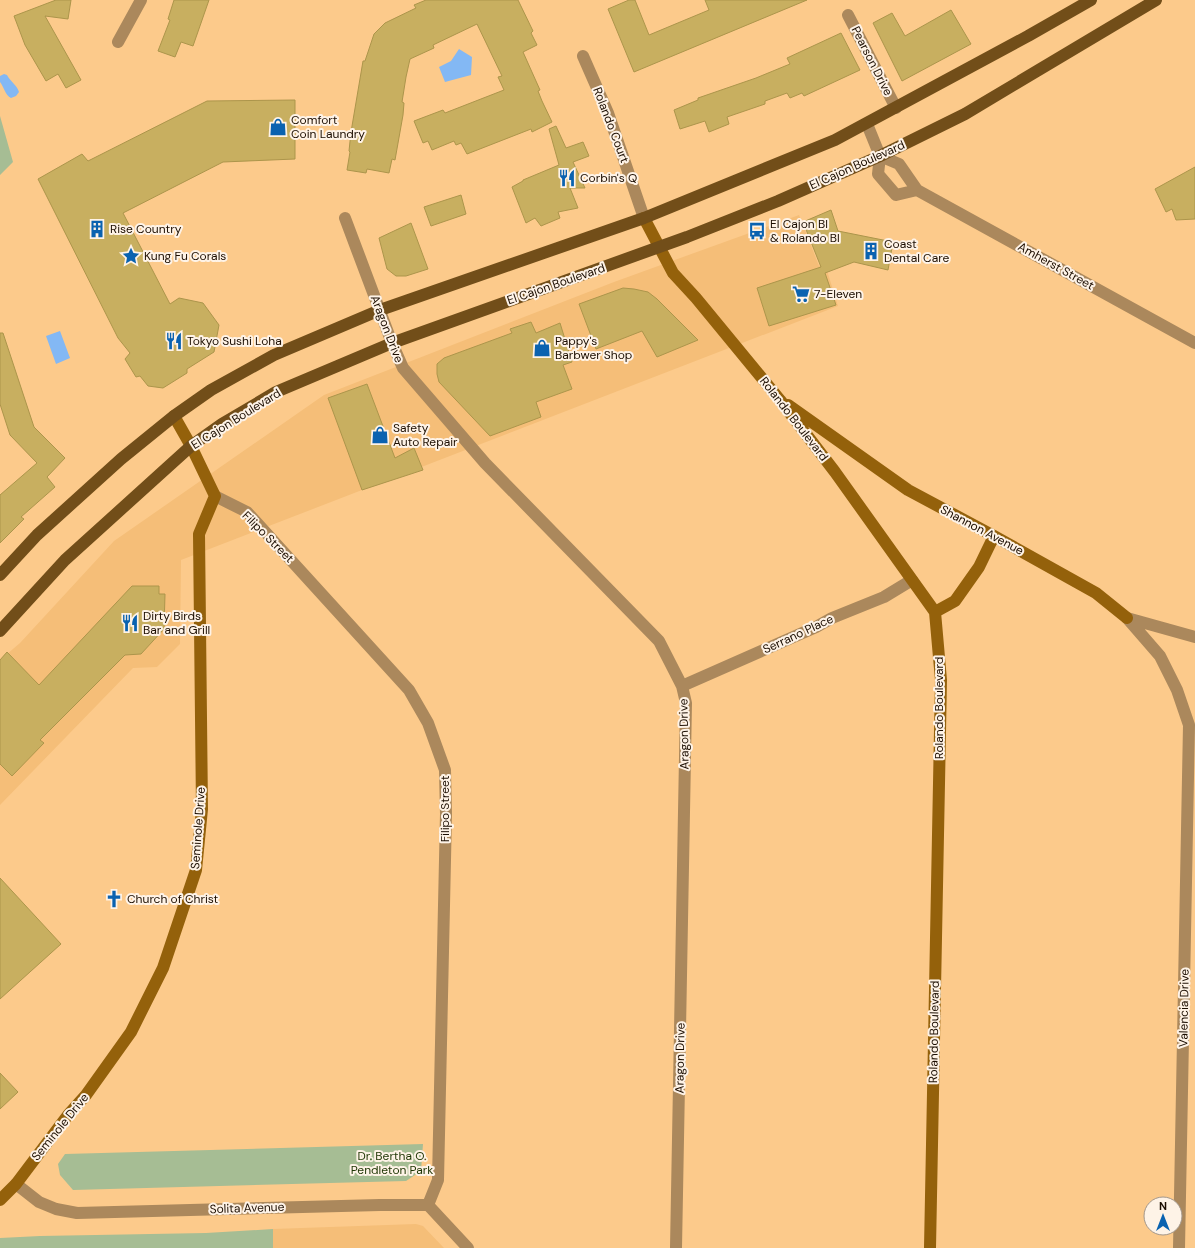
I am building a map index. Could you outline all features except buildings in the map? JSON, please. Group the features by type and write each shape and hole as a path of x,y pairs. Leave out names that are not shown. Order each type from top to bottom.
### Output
{"main road":[{"path":"0,575 37,536 121,459 174,416 211,390 274,354 380,310 644,218 835,140 1028,36 1091,0"},
{"name":"El Cajon Boulevard","path":"0,631 65,560 191,446 222,424 276,392 392,342 659,248 778,201 880,156 965,114 1156,0"}],"street":[{"path":"118,42 141,0"},
{"name":"Pearson Drive","path":"848,15 896,108"},
{"name":"Rolando Court","path":"583,56 608,113 644,218"},
{"path":"867,124 880,156 878,174 896,195 917,190"},
{"name":"Amherst Street","path":"880,156 899,164 917,190 1195,343"},
{"name":"Aragon Drive","path":"345,218 403,368 473,450 660,641 682,686 686,703 676,1248"},
{"name":"Rolando Boulevard","path":"644,218 673,274 711,316 780,400 835,472 935,612 941,680 930,1248"},
{"name":"Shannon Avenue","path":"780,400 908,490 1096,593 1128,618 1195,638"},
{"path":"174,416 191,446 215,496"},
{"name":"Seminole Drive","path":"0,1200 16,1184 86,1095 138,1021 163,968 196,870 202,808 199,534 215,496"},
{"name":"Filipo Street","path":"215,496 247,512 408,690 428,723 444,770 446,814 438,1180 428,1205"},
{"path":"935,612 955,601 979,567 994,536"},
{"name":"Serrano Place","path":"682,686 816,627 832,618 884,597 912,580"},
{"name":"Valencia Drive","path":"1128,618 1160,656 1177,690 1189,725 1179,1248"},
{"name":"Solita Avenue","path":"16,1184 39,1202 56,1209 77,1213 428,1205"},
{"path":"428,1205 468,1248"}],"shaded area":[{"path":"799,215 819,266 825,264 838,306 181,560 180,644 157,667 133,668 0,805 0,660 20,643 114,541 324,395 614,282"},
{"path":"416,1224 423,1226 444,1248 273,1248 273,1229"}],"green space":[{"path":"0,116 13,162 0,175"},
{"name":"Dr. Bertha O. Pendleton Park","path":"423,1144 421,1171 406,1181 73,1190 60,1175 58,1164 65,1154"},
{"path":"273,1229 273,1248 0,1248 0,1238 206,1233"}],"water":[{"path":"459,49 472,57 471,75 445,82 439,67 451,61"},
{"path":"4,74 7,75 18,90 19,92 16,96 11,98 9,97 0,82 0,76"},
{"path":"60,331 70,358 56,364 46,336"}],"place":[{"name":"Comfort Coin Laundry","path":"278,127"},
{"name":"Corbin's Q","path":"567,178"},
{"name":"Rise Country","path":"97,229"},
{"name":"El Cajon Bl & Rolando Bl","path":"757,231"},
{"name":"Coast Dental Care","path":"871,251"},
{"name":"Kung Fu Corals","path":"131,256"},
{"name":"7-Eleven","path":"801,294"},
{"name":"Tokyo Sushi Loha","path":"174,341"},
{"name":"Pappy's Barbwer Shop","path":"542,348"},
{"name":"Safety Auto Repair","path":"380,435"},
{"name":"Dirty Birds Bar and Grill","path":"130,623"},
{"name":"Church of Christ","path":"114,899"}]}
